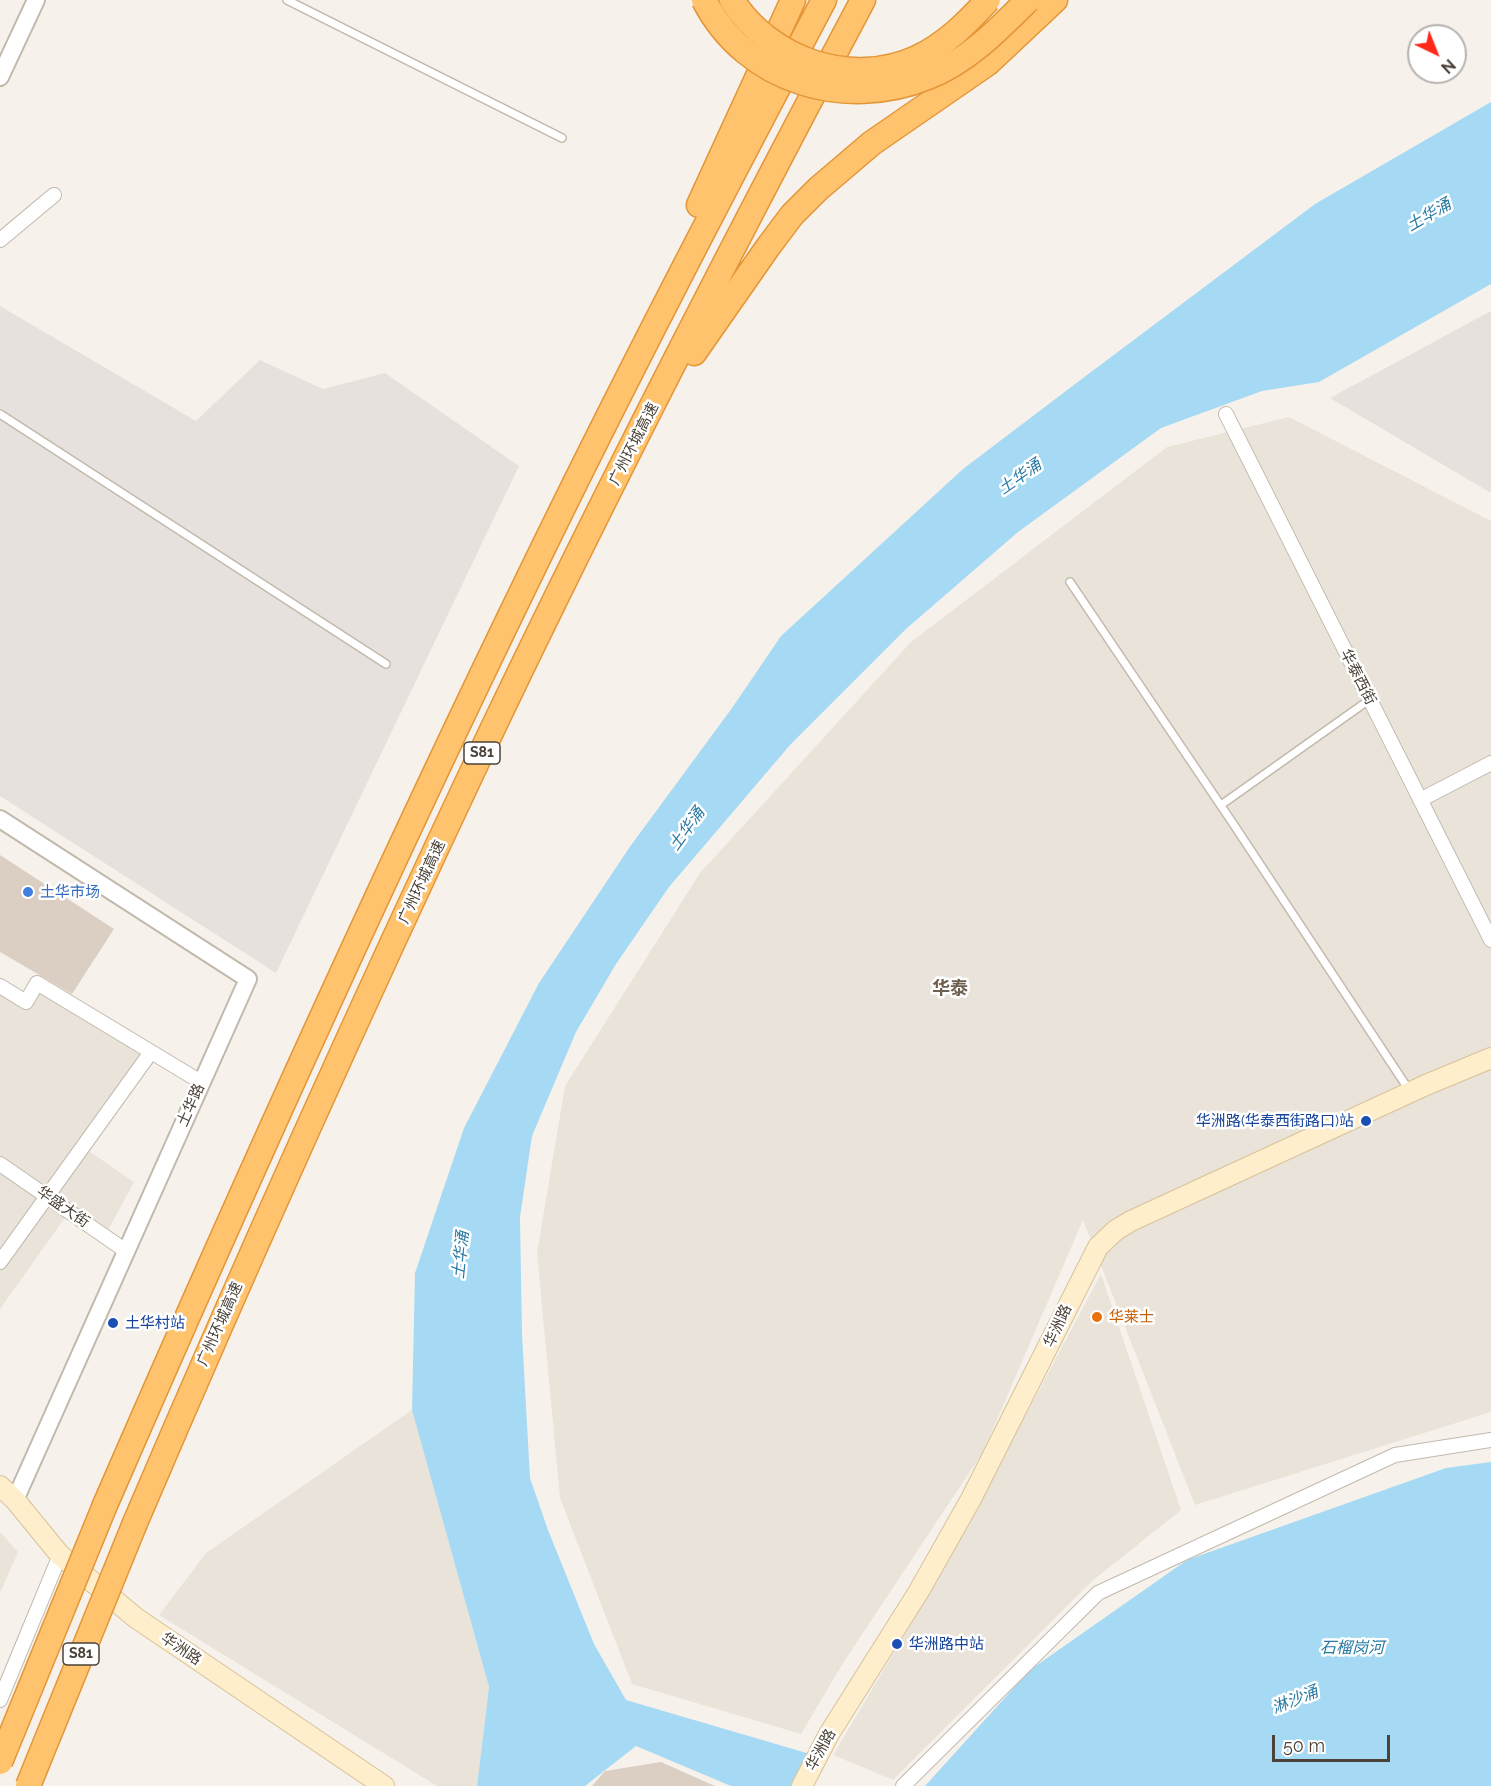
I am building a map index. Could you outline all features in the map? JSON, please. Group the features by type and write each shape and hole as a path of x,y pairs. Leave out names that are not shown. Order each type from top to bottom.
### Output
{"highway":[{"path":"704,0 721,27 763,64 808,85 855,92 890,88 929,77 973,50 1028,0"},
{"path":"732,0 749,23 766,39 788,54 814,63 857,70 894,66 916,58 953,35 987,0"},
{"path":"532,571 793,0"},
{"name":"S81","path":"0,1762 105,1505 226,1227 439,765 532,571 721,196 824,0"},
{"name":"广州环城高速","path":"28,1786 135,1523 318,1104 484,747 768,180 863,0"},
{"path":"569,574 687,363 792,215 818,189 872,143 988,63 1055,0"}],"main road":[{"name":"华洲路","path":"802,1786 830,1734 919,1591 971,1499 1098,1247 1116,1230 1131,1221 1411,1092 1491,1058"},
{"name":"华洲路","path":"0,1486 15,1500 60,1555 136,1618 384,1786"}],"street":[{"path":"0,77 36,0"},
{"path":"0,240 54,195"},
{"name":"华泰西街","path":"1226,414 1491,940"},
{"path":"1420,800 1491,763"},
{"name":"土华路","path":"0,819 248,979 15,1500"},
{"path":"2,992 26,1002 38,982 201,1082"},
{"path":"0,1262 151,1052"},
{"name":"华盛大街","path":"0,1164 126,1251"},
{"path":"903,1786 1098,1593 1395,1455 1491,1440"},
{"path":"0,1700 60,1555"}],"lane":[{"path":"287,0 562,138"},
{"path":"0,414 386,664"},
{"path":"1070,582 1411,1092"},
{"path":"1221,805 1370,700"}],"shaded area":[{"path":"0,306 196,421 260,360 323,389 385,373 519,466 276,973 0,796"},
{"path":"1491,311 1491,493 1330,398"},
{"path":"1289,417 1491,521 1491,1412 1195,1505 1083,1220 983,1452 843,1663 801,1734 632,1684 560,1498 537,1253 565,1086 700,873 911,642 1167,447"},
{"path":"37,983 151,1052 83,1147 134,1182 105,1236 69,1212 0,1309 0,986 26,1002"},
{"path":"1101,1274 1181,1510 1091,1582 893,1780 833,1755 939,1577"},
{"path":"412,1410 489,1687 477,1786 437,1786 159,1615 206,1553"},
{"path":"0,1532 18,1552 0,1593"}],"water":[{"name":"土华涌","path":"1491,102 1491,284 1319,382 1262,391 1161,428 1018,532 906,629 790,745 669,887 616,964 576,1032 532,1136 520,1217 522,1334 530,1478 548,1530 594,1644 626,1700 810,1754 791,1786 731,1786 636,1746 585,1786 477,1786 489,1687 412,1410 415,1273 464,1128 539,983 629,848 732,708 781,636 963,469 1087,375 1315,204"},
{"name":"石榴岗河","path":"1491,1462 1491,1786 925,1786 1030,1670 1187,1560 1446,1468"}],"building":[{"name":"土华市场","path":"0,855 114,929 72,994 0,952"},
{"path":"661,1762 715,1786 592,1786 605,1771"}],"place":[{"name":"土华市场","path":"28,892"},
{"name":"华洲路(华泰西街路口)站","path":"1366,1121"},
{"name":"华莱士","path":"1097,1317"},
{"name":"土华村站","path":"113,1323"},
{"name":"华洲路中站","path":"897,1644"}],"district":[{"name":"华泰","path":"950,989"}],"water label":[{"name":"淋沙涌","path":"1295,1700"}]}
